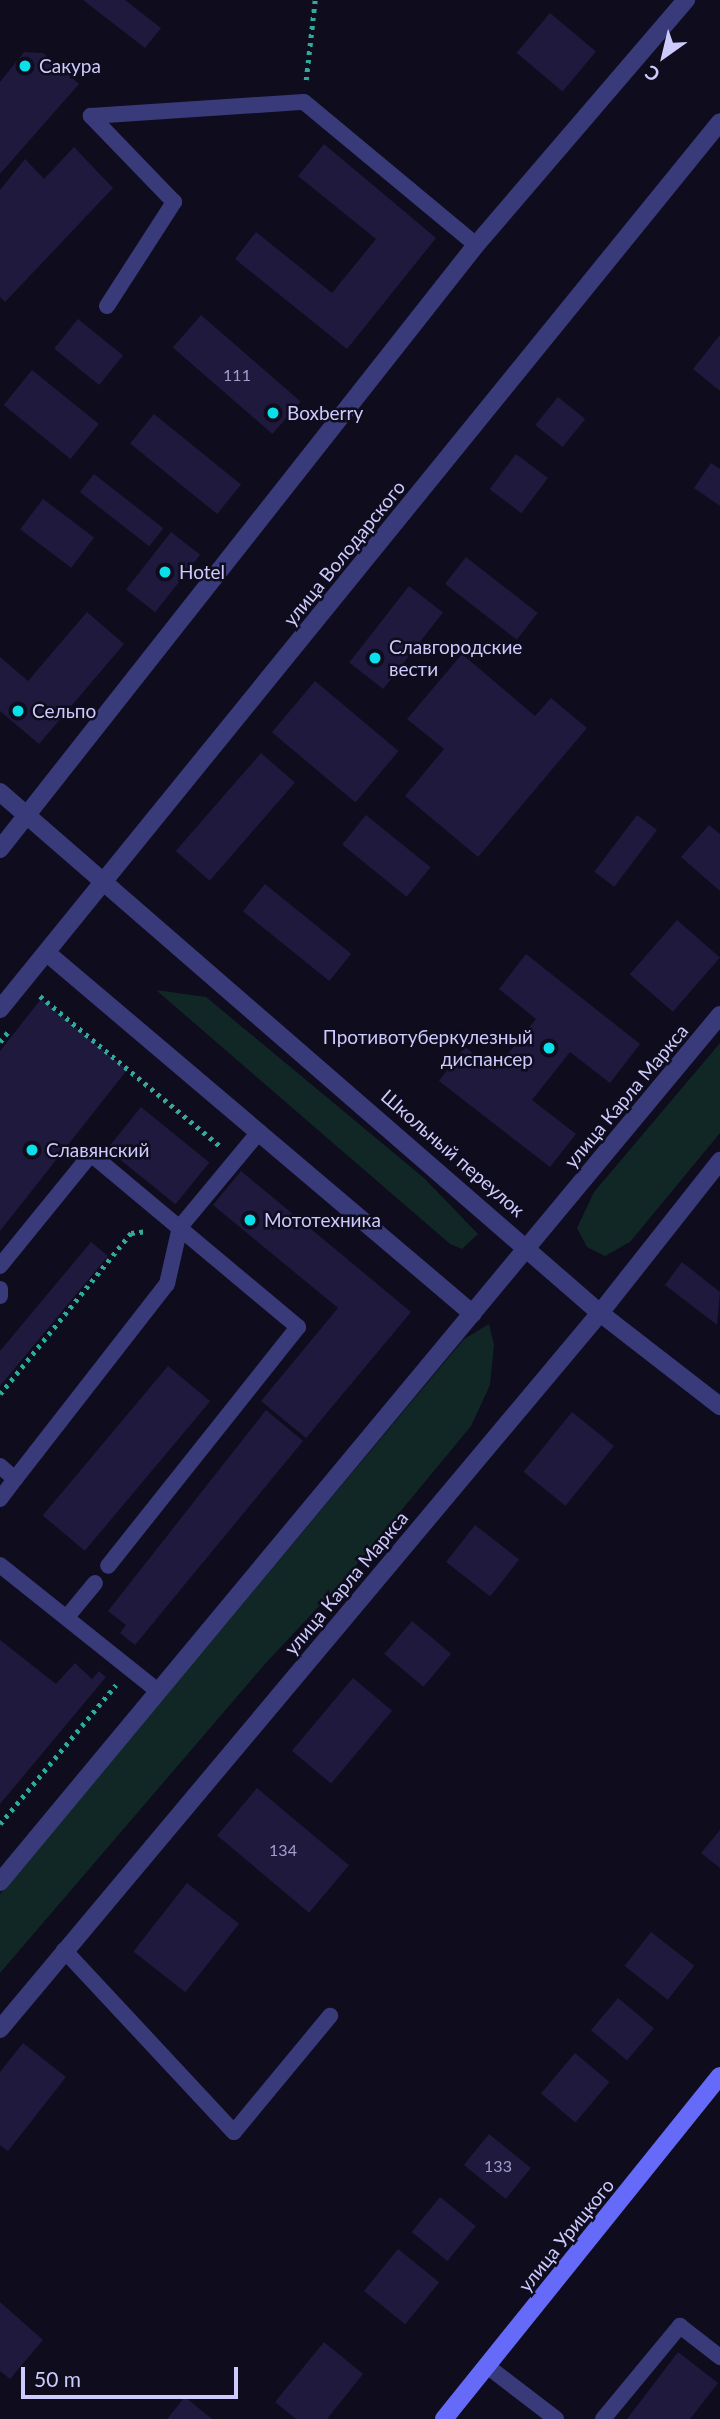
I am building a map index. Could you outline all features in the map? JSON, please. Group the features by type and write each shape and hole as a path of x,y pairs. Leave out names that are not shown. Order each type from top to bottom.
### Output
{"street":[{"path":"0,849 476,245 686,0"},
{"name":"улица Володарского","path":"0,1009 720,122"},
{"name":"Школьный переулок","path":"0,792 107,880 529,1246 600,1312 720,1406"},
{"path":"47,953 472,1314"},
{"name":"улица Карла Маркса","path":"0,1882 720,1015"},
{"name":"улица Карла Маркса","path":"0,2029 600,1312 720,1161"},
{"name":"улица Урицкого","path":"444,2419 720,2076"}],"lane":[{"path":"107,306 174,202 91,116 304,102 476,245"},
{"path":"0,1499 167,1284 180,1227 259,1132"},
{"path":"0,1266 91,1154 298,1327 108,1566"},
{"path":"0,1289 0,1296"},
{"path":"0,1466 15,1479"},
{"path":"0,1565 158,1691"},
{"path":"67,1617 95,1583"},
{"path":"64,1950 234,2132 330,2016"},
{"path":"603,2419 680,2326 720,2357"},
{"path":"486,2366 555,2419"}],"path":[{"path":"304,102 314,0"},
{"path":"31,1004 38,994 236,1160"},
{"path":"0,1042 15,1023"},
{"path":"0,1394 131,1233 180,1227"},
{"path":"0,1824 130,1668"}],"green space":[{"path":"156,990 206,997 424,1178 478,1234 462,1249 450,1244"},
{"path":"720,1043 720,1133 630,1242 605,1256 587,1247 577,1228 594,1192"},
{"path":"489,1324 494,1345 490,1385 471,1426 348,1575 265,1664 0,1973 0,1894 464,1339"}],"building":[{"path":"83,0 125,0 161,28 145,48"},
{"path":"550,13 596,52 563,91 517,53"},
{"path":"24,52 43,53 79,84 0,174 0,82"},
{"path":"324,144 436,238 347,349 235,259 256,232 332,293 376,239 298,176"},
{"path":"74,147 113,188 5,302 0,297 0,190 25,159 44,179"},
{"path":"201,315 301,402 272,434 173,347"},
{"path":"78,319 123,356 99,385 54,349"},
{"path":"720,335 720,391 693,369"},
{"path":"32,370 99,424 71,459 4,405"},
{"path":"558,397 585,419 563,447 535,425"},
{"path":"154,414 241,484 217,514 130,444"},
{"path":"516,454 548,478 521,513 490,489"},
{"path":"711,463 720,469 720,506 694,488"},
{"path":"94,474 163,528 149,546 80,492"},
{"path":"43,499 94,538 71,568 20,529"},
{"path":"171,532 200,555 155,612 126,590"},
{"path":"466,557 538,613 517,640 445,584"},
{"path":"409,586 443,612 383,689 349,662"},
{"path":"87,612 124,644 39,744 0,711 0,657 28,681"},
{"path":"462,654 535,716 551,698 587,728 478,857 405,796 444,749 407,719"},
{"path":"315,681 398,751 355,802 272,732"},
{"path":"261,753 295,783 210,881 176,851"},
{"path":"366,815 431,867 407,897 342,845"},
{"path":"637,815 657,830 614,887 594,872"},
{"path":"709,825 720,834 720,891 681,857"},
{"path":"265,884 351,954 329,981 243,911"},
{"path":"677,920 720,957 673,1012 630,974"},
{"path":"526,954 640,1044 610,1083 570,1052 532,1100 576,1134 550,1167 439,1081 465,1047 495,1070 536,1019 499,989"},
{"name":"Славянский","path":"41,999 127,1070 0,1231 0,1051"},
{"path":"141,1107 209,1162 175,1204 107,1149"},
{"path":"241,1171 411,1312 306,1438 261,1401 338,1308 213,1205"},
{"path":"91,1242 108,1256 0,1386 0,1351"},
{"path":"682,1262 720,1292 717,1325 665,1285"},
{"path":"168,1366 210,1401 85,1551 43,1515"},
{"path":"266,1410 303,1441 135,1645 120,1633 126,1625 108,1611"},
{"path":"572,1412 614,1446 566,1506 524,1472"},
{"path":"475,1525 519,1559 490,1597 446,1562"},
{"path":"412,1621 451,1654 423,1687 384,1654"},
{"path":"0,1640 56,1684 75,1663 92,1679 99,1671 106,1677 0,1804"},
{"path":"353,1678 392,1711 331,1784 292,1751"},
{"path":"257,1788 349,1865 309,1913 217,1835"},
{"path":"720,1830 720,1868 701,1853"},
{"path":"187,1883 239,1924 185,1992 133,1952"},
{"path":"651,1932 694,1966 668,2000 625,1966"},
{"path":"618,1998 654,2028 627,2060 591,2030"},
{"path":"23,2043 66,2077 8,2151 0,2145 0,2072"},
{"path":"575,2053 609,2082 575,2123 541,2094"},
{"path":"489,2134 531,2168 506,2199 464,2165"},
{"path":"440,2197 476,2226 447,2261 412,2232"},
{"path":"398,2249 439,2282 405,2324 364,2291"},
{"path":"0,2302 43,2340 10,2379 0,2371"},
{"path":"324,2342 363,2374 327,2419 296,2419 275,2402"},
{"path":"678,2352 718,2383 690,2419 627,2419"},
{"path":"185,2397 212,2419 167,2419"}],"place":[{"name":"Сакура","path":"25,66"},
{"name":"Boxberry","path":"273,413"},
{"name":"Hotel","path":"165,572"},
{"name":"Славгородские вести","path":"375,658"},
{"name":"Сельпо","path":"18,711"},
{"name":"Противотуберкулезный диспансер","path":"549,1048"},
{"name":"Славянский","path":"32,1150"},
{"name":"Мототехника","path":"250,1220"}]}
